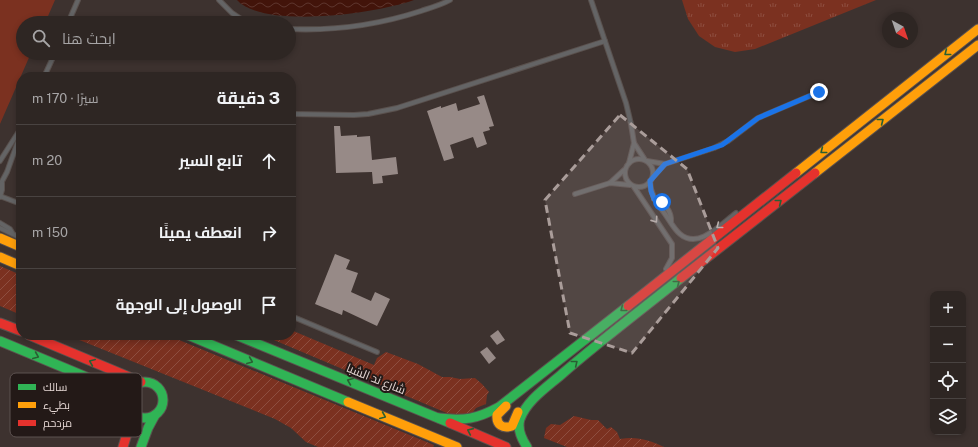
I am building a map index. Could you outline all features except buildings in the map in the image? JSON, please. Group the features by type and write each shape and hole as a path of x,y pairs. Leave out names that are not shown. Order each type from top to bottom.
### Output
{"street":[{"path":"439,418 463,421 477,418 499,407 536,376 654,285 978,28"},
{"path":"527,447 519,432 520,417 526,406 545,388 585,354 978,44"},
{"path":"836,140 844,150"},
{"path":"0,238 16,245"},
{"path":"0,257 16,264"},
{"path":"0,323 16,330"},
{"path":"41,340 120,373"},
{"path":"200,340 457,447"},
{"name":"شارع ند الشبا","path":"248,340 506,447"},
{"path":"0,341 77,373"},
{"path":"226,351 230,343 234,341 255,347 261,345"},
{"path":"536,376 523,392 498,412 496,418 498,424 506,428 512,426 524,402 545,388"},
{"path":"141,447 148,428 162,406 163,395 157,386 152,383 142,382"},
{"path":"142,418 150,418 155,415"},
{"path":"123,447 126,437"}],"lane":[{"path":"71,16 78,0"},
{"path":"219,0 235,16"},
{"path":"296,29 344,28 377,23 412,14 450,0"},
{"path":"591,0 629,113 634,143 629,163 625,169 610,183"},
{"path":"296,114 354,115 368,114 397,108 605,41"},
{"path":"46,72 52,60"},
{"path":"629,163 638,159 665,164 722,145 758,118 819,92"},
{"path":"0,160 16,136"},
{"path":"634,143 652,169 651,191 654,199 681,236 690,239 700,239 708,235 736,213 745,208 752,207"},
{"path":"16,146 1,184 0,196 16,202"},
{"path":"575,194 610,183 642,187 648,184 665,164"},
{"path":"625,169 626,179 670,240 673,249 671,263 654,285"},
{"path":"0,223 10,229 14,234"},
{"path":"0,228 14,234"},
{"path":"296,318 378,352"}],"highlighted area":[{"path":"620,115 687,169 718,248 632,353 570,333 545,200"}],"green space":[{"path":"0,0 55,0 48,16 16,16 16,60 28,60 23,72 16,72 16,87 0,124"},
{"path":"682,0 876,0 755,49 735,52 715,47 699,36 688,19"},
{"path":"0,266 16,273 16,313 0,306"},
{"path":"296,332 374,365 377,358 386,352 418,364 442,377 460,379 475,378 489,392 487,395 486,404 476,408 470,416 449,414 274,340 296,340"},
{"path":"79,340 179,340 434,445 433,447 318,447 306,442 291,428 275,419"},
{"path":"574,416 598,420 607,429 611,427 617,432 620,439 643,439 664,447 567,447 544,438 546,428 551,424 560,425"}],"water":[{"path":"237,0 414,0 375,10 322,16 296,17 271,14 251,9"}],"traffic: fast":[{"path":"527,447 520,433 519,423 523,412 532,400 591,350 681,278"},
{"path":"439,418 463,419 477,417 499,407 628,306"},
{"path":"200,340 348,402"},
{"path":"248,340 450,423"},
{"path":"0,341 77,373"},
{"path":"142,382 149,382 158,387 162,393 163,400"},
{"path":"142,418 149,418 158,413 162,407 163,400"},
{"path":"141,447 148,428 155,415"}],"traffic: slow":[{"path":"796,173 978,29"},
{"path":"815,173 978,45"},
{"path":"0,238 16,245"},
{"path":"0,257 16,264"},
{"path":"348,402 457,447"},
{"path":"506,406 497,415 499,424 506,427 512,426 518,412"}],"traffic: jam":[{"path":"628,306 796,173"},
{"path":"681,278 815,173"},
{"path":"0,323 16,329"},
{"path":"41,340 120,373"},
{"path":"450,423 506,447"},
{"path":"123,447 126,437"}],"route":[{"path":"662,202 654,199 650,181 665,164 722,145 752,121 819,92"}]}
